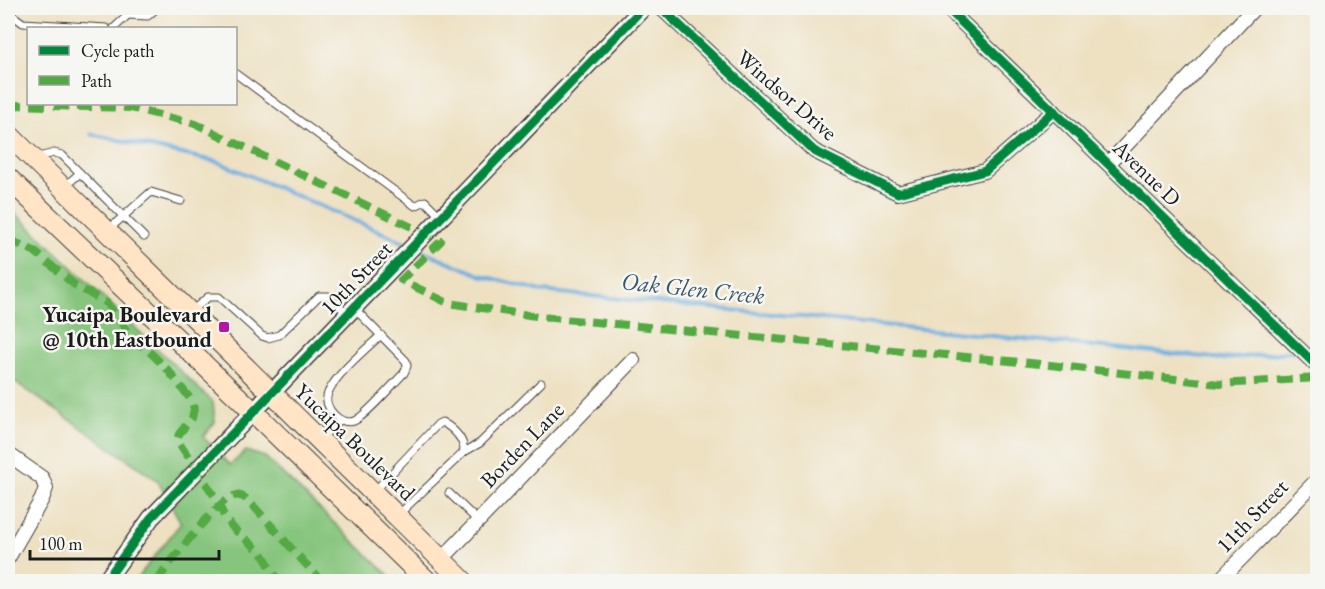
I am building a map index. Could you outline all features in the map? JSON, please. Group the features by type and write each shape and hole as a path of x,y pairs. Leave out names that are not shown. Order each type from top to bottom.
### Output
{"main road":[{"name":"Yucaipa Boulevard","path":"8,134 464,582"},
{"path":"8,178 253,411 428,582"}],"street":[{"name":"10th Street","path":"105,582 151,518 643,8"},
{"name":"Windsor Drive","path":"661,8 814,151 898,193 985,171 1054,111"},
{"name":"Avenue D","path":"947,8 1109,163 1317,368"},
{"path":"1109,163 1254,8"},
{"name":"Borden Lane","path":"441,560 633,360"},
{"path":"8,454 42,478 46,488 42,500 8,558"},
{"name":"11th Street","path":"1218,582 1317,479"}],"lane":[{"path":"121,8 128,15 148,16 157,8"},
{"path":"8,10 23,23 89,27"},
{"path":"115,27 128,15"},
{"path":"237,75 415,206 425,201 442,217"},
{"path":"33,159 54,153 62,155 144,237"},
{"path":"63,188 80,173"},
{"path":"106,231 152,192 181,201"},
{"path":"189,314 208,297 219,297 262,336 268,338 279,335 320,296 328,296 351,311 381,335 406,361 407,366 404,373 358,419 347,422 340,420 327,405 327,396 333,384 381,335"},
{"path":"397,517 428,484 464,452 480,443 541,382"},
{"path":"318,441 340,420"},
{"path":"372,494 442,422 462,438 464,452"},
{"path":"449,493 478,521"}],"green space":[{"path":"8,206 213,402 215,422 203,437 230,465 246,451 265,457 395,581 135,581 181,523 157,480 8,377"}],"waterway":[{"name":"Oak Glen Creek","path":"91,134 218,162 409,244"},
{"name":"Oak Glen Creek","path":"419,249 480,275 541,291 1224,359 1297,351"},
{"name":"Oak Glen Creek","path":"1308,350 1318,349"}],"marked path":[{"path":"8,105 131,108 196,124 441,241 401,280 448,303 542,317 1041,364 1220,384 1318,378"},
{"path":"8,239 34,251 76,286 107,303 132,338 168,370 192,401 194,409 192,418 177,440 217,500 224,516 234,529 262,553 279,582"},
{"path":"157,582 203,522 224,502 231,497 238,496 248,500 322,582"}],"cycle path":[{"path":"105,582 151,518 643,8"},
{"path":"661,8 814,151 898,193 985,171 1054,111"},
{"path":"947,8 1318,367"}],"place":[{"name":"Yucaipa Boulevard @ 10th Eastbound","path":"224,327"}]}
